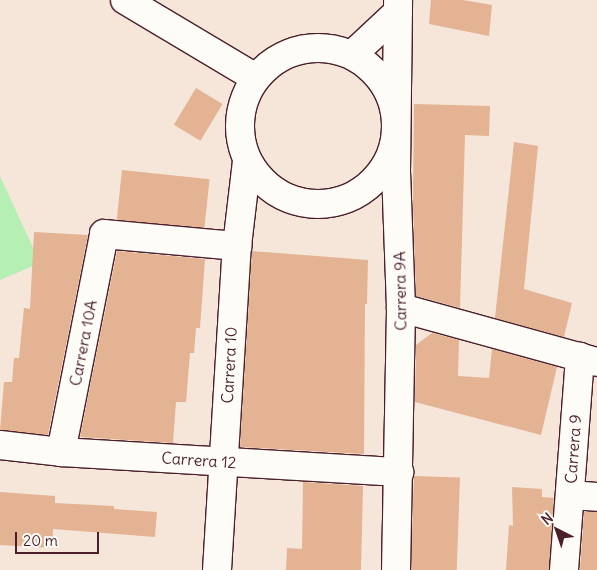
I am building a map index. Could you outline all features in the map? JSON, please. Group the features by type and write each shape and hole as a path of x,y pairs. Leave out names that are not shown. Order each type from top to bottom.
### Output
{"main road":[{"path":"125,0 256,78"},
{"name":"Carrera 9A","path":"352,55 398,6"},
{"name":"Carrera 9A","path":"396,570 402,308 396,132 398,6"},
{"path":"327,48 352,55 372,69 386,87 395,109 396,132 389,157 376,178 356,194 332,203 307,204 283,196 263,182 247,161 241,140 240,118 245,97 256,78 276,60 300,50 327,48"},
{"name":"Carrera 10","path":"216,570 237,246 247,161"},
{"name":"Carrera 10A","path":"61,452 104,234 237,246"},
{"path":"402,308 588,360"},
{"name":"Carrera 9","path":"564,570 570,495 588,360"},
{"name":"Carrera 12","path":"0,445 61,452 399,472"},
{"path":"570,495 597,497"}],"green space":[{"path":"0,176 40,263 0,280"}],"building":[{"path":"431,0 463,0 492,5 489,36 429,24"},
{"path":"196,88 223,104 200,141 174,125"},
{"path":"414,104 490,106 489,136 465,135 460,308 416,296 413,203"},
{"path":"514,142 538,146 524,289 572,303 564,337 495,318"},
{"path":"122,170 210,179 204,229 117,220"},
{"path":"34,232 88,235 48,435 0,430 4,382 12,382 14,358 19,358 24,308 30,309"},
{"path":"117,251 205,259 200,328 196,328 194,353 190,353 186,402 176,402 173,443 80,437"},
{"path":"252,251 368,260 367,304 365,304 364,454 240,447"},
{"path":"432,333 459,340 458,376 489,378 492,349 557,367 541,435 415,402 416,345"},
{"path":"414,476 460,478 457,570 411,570"},
{"path":"303,482 363,486 361,570 286,570 287,548 302,549"},
{"path":"512,487 542,489 542,497 554,498 549,570 506,570 509,525 513,526"},
{"path":"0,492 55,496 55,503 114,506 114,509 157,512 155,537 53,529 52,548 0,545"},
{"path":"584,512 597,512 597,570 580,570"}]}
